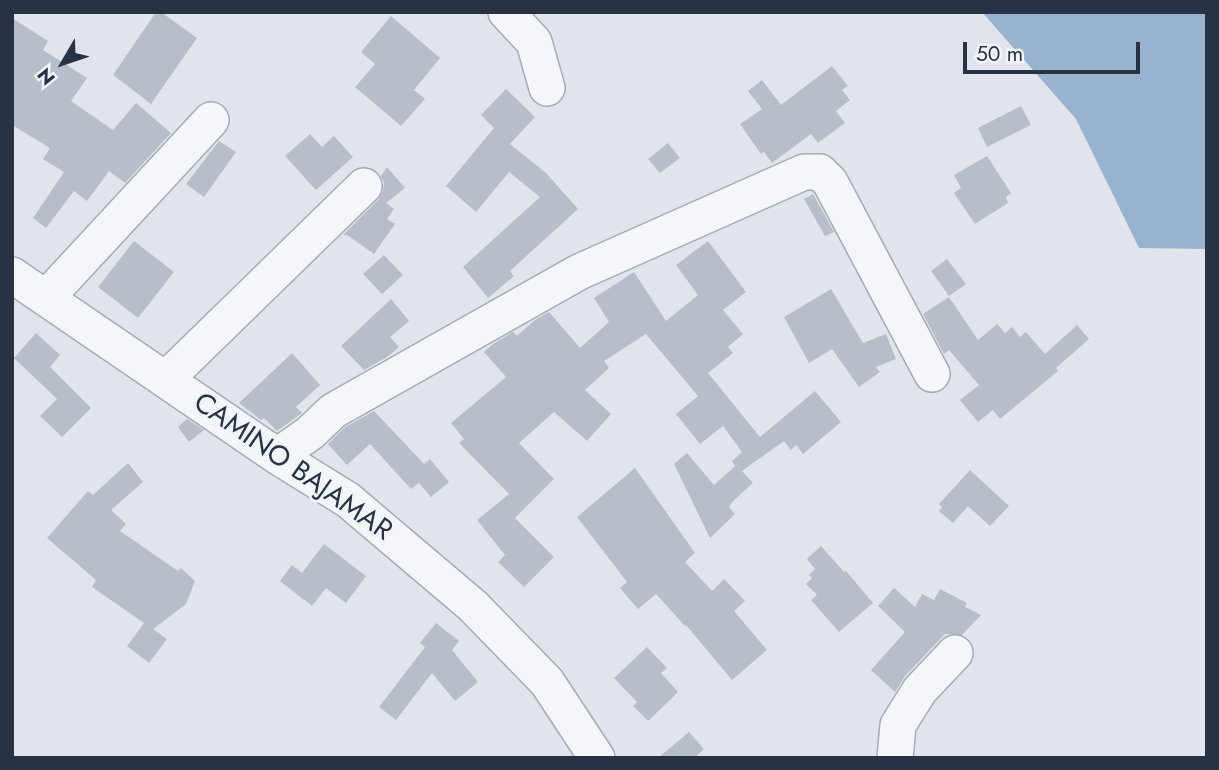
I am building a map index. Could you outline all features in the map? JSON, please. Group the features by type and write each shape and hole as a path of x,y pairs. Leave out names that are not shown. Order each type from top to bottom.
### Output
{"street":[{"path":"506,12 534,42 547,88"},
{"path":"47,298 211,120"},
{"path":"277,456 310,433 333,411 579,272 804,172 820,172 830,182 932,374"},
{"path":"166,379 364,186"},
{"name":"CAMINO BAJAMAR","path":"12,275 277,456 348,500 473,606 547,682 597,758"},
{"path":"895,758 898,725 920,690 955,653"}],"water":[{"path":"982,12 1207,12 1207,249 1139,248 1076,119"}],"building":[{"path":"156,12 161,12 197,38 151,104 113,75"},
{"path":"391,16 440,58 414,90 425,99 401,126 355,87 375,64 361,52"},
{"path":"12,18 48,41 43,50 87,78 71,101 113,130 136,103 171,133 125,183 109,171 87,201 74,191 46,228 33,218 64,172 43,159 50,148 12,125"},
{"path":"832,66 848,86 842,90 850,100 836,111 845,123 818,143 811,134 772,163 764,152 761,154 740,124 762,109 748,91 762,80 781,105"},
{"path":"506,89 535,117 510,144 546,173 578,209 510,271 514,276 488,298 463,267 540,197 509,172 476,212 446,186 494,128 481,115"},
{"path":"1021,106 1031,125 987,147 978,128"},
{"path":"310,134 322,147 334,136 353,157 316,190 285,156"},
{"path":"219,141 236,152 204,197 186,184"},
{"path":"668,143 680,158 660,173 648,159"},
{"path":"987,156 1011,193 1006,197 1008,203 975,224 954,193 961,188 954,175"},
{"path":"387,167 405,188 386,203 394,209 387,219 395,224 374,254 343,235 378,200 383,191 384,182 381,176"},
{"path":"813,194 834,232 825,236 804,199"},
{"path":"134,241 174,272 138,318 98,287"},
{"path":"708,241 746,292 723,310 743,334 728,347 733,353 708,373 760,437 815,391 841,422 803,454 796,445 791,450 784,441 742,471 753,483 729,507 735,514 710,538 674,464 687,453 714,485 735,466 732,461 742,452 723,426 700,444 676,414 698,396 646,334 604,361 609,368 585,390 611,414 587,441 554,412 519,443 554,479 515,518 554,557 524,587 498,562 505,555 477,520 509,494 459,443 464,439 451,423 506,377 484,352 513,332 517,336 549,312 580,348 609,322 594,298 634,272 666,321 698,295 676,265"},
{"path":"384,255 403,275 382,294 363,274"},
{"path":"947,259 966,284 949,296 931,271"},
{"path":"831,289 863,343 886,334 896,359 876,367 880,372 859,387 832,349 809,363 784,317"},
{"path":"949,297 978,340 997,324 1005,333 1012,327 1020,337 1026,332 1045,354 1077,325 1089,339 1056,368 1058,371 1000,419 993,410 978,422 960,400 979,385 949,350 944,354 923,314"},
{"path":"391,299 409,321 390,337 399,347 364,370 341,346"},
{"path":"36,333 60,355 50,367 91,408 62,437 40,416 57,399 14,358"},
{"path":"292,353 320,385 296,407 302,413 277,431 264,418 261,420 239,403"},
{"path":"374,411 424,464 430,459 449,482 431,497 419,483 411,489 370,444 347,465 328,444 345,427"},
{"path":"187,419 204,430 189,442 178,427"},
{"path":"128,463 143,482 111,510 126,524 120,531 178,571 181,568 195,581 186,604 153,629 167,639 149,663 127,646 144,623 92,587 96,580 47,538 88,491 93,495"},
{"path":"635,468 695,553 685,562 712,591 724,579 745,601 734,611 767,650 732,680 656,594 638,609 620,588 627,582 577,517"},
{"path":"970,470 1009,506 990,526 968,506 953,523 939,511 942,507 939,504"},
{"path":"324,544 366,576 346,603 326,588 312,606 280,581 292,565 302,573"},
{"path":"821,546 873,603 839,632 811,600 817,595 806,584 815,569 807,559"},
{"path":"894,588 915,607 922,594 934,600 940,589 967,603 965,607 981,615 962,635 945,634 905,676 895,692 871,670 905,632 878,606"},
{"path":"436,623 459,641 452,650 478,682 455,701 432,673 396,720 379,707 425,647 420,643"},
{"path":"647,647 667,668 661,673 678,692 648,721 633,706 637,702 614,678"},
{"path":"689,732 704,749 694,758 658,758"}]}
